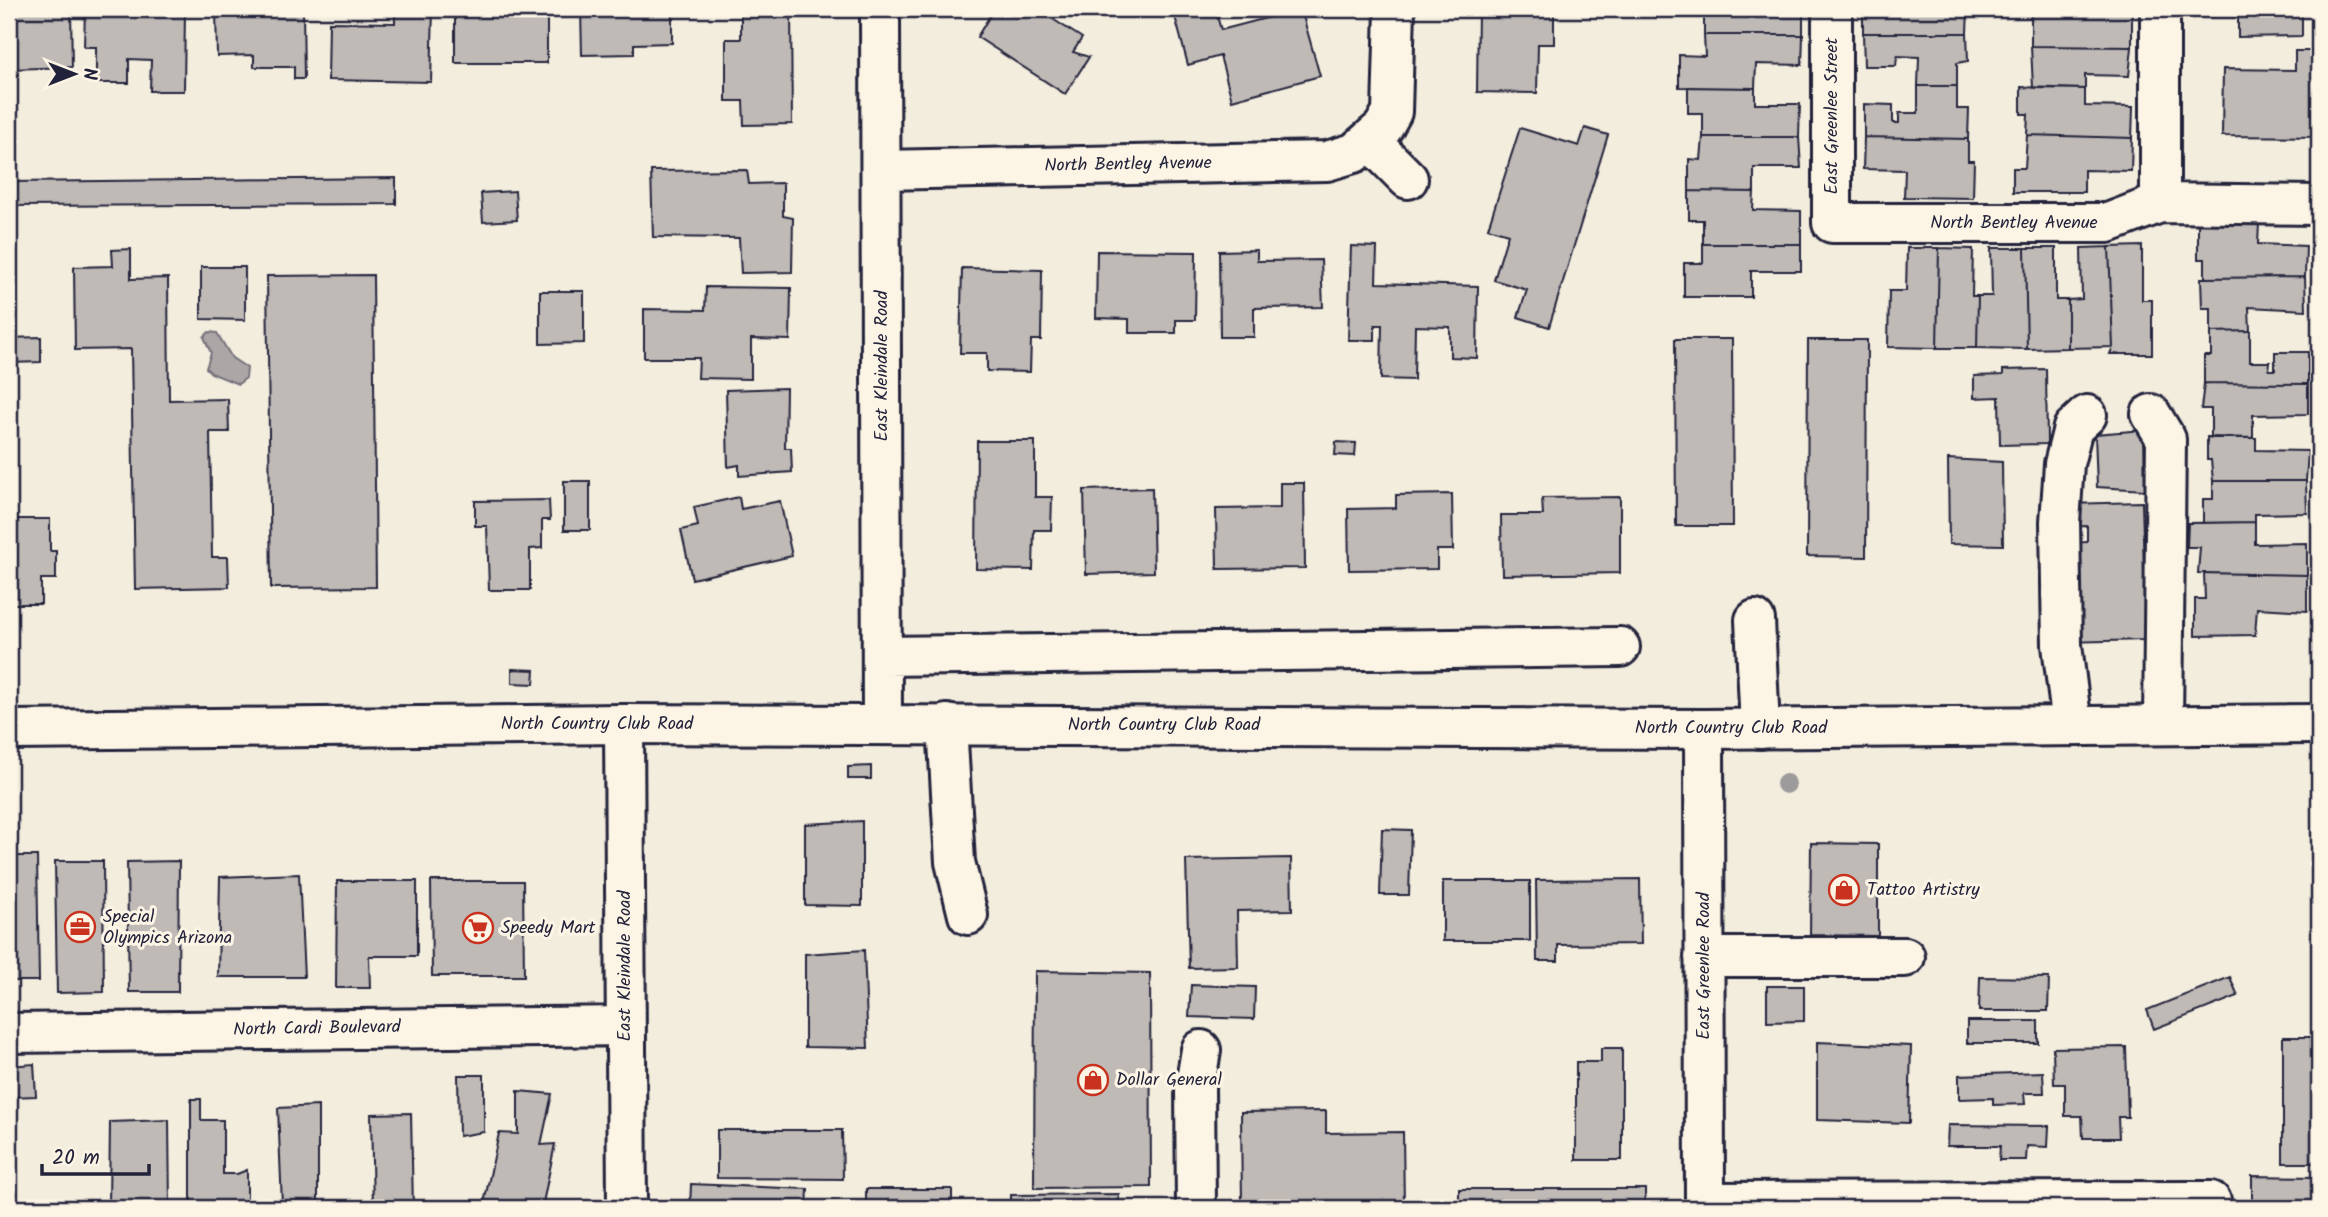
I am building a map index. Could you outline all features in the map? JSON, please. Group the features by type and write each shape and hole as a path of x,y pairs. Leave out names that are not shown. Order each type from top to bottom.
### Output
{"street":[{"name":"East Kleindale Road","path":"880,9 881,724"},
{"name":"North Bentley Avenue","path":"881,170 1327,161 1353,153 1383,128 1392,112 1395,9"},
{"name":"East Greenlee Street","path":"1832,9 1832,223"},
{"path":"2160,9 2160,203"},
{"path":"1369,140 1408,179"},
{"name":"North Bentley Avenue","path":"1832,223 2108,223 2160,203 2319,205"},
{"path":"2151,414 2166,439 2163,725"},
{"path":"2072,726 2062,645 2060,522 2064,464 2073,428 2087,415"},
{"path":"1755,620 1760,729"},
{"path":"881,656 1620,647"},
{"name":"East Kleindale Road","path":"624,724 626,1208"},
{"name":"North Country Club Road","path":"9,730 624,724 1760,729 2319,724"},
{"path":"947,724 955,862 968,915"},
{"name":"East Greenlee Road","path":"1704,729 1705,1205 2211,1201"},
{"path":"1704,957 1905,957"},
{"name":"North Cardi Boulevard","path":"9,1033 626,1026"},
{"path":"1196,1208 1195,1087 1201,1050"}],"shaded area":[{"path":"209,332 217,333 232,358 247,368 246,378 238,384 211,373 206,368 211,353 204,337"}],"building":[{"path":"9,9 71,9 72,67 9,69"},
{"path":"85,9 185,9 184,91 150,91 151,60 129,59 129,83 96,83 96,47 84,47"},
{"path":"216,9 303,9 304,79 294,79 294,67 254,67 254,55 217,56"},
{"path":"395,9 433,9 431,82 328,80 329,22 395,23"},
{"path":"455,9 547,9 547,63 455,63"},
{"path":"581,9 672,9 672,43 634,44 634,54 582,55"},
{"path":"741,9 791,9 792,124 744,125 743,101 726,101 726,39 741,39"},
{"path":"994,9 1037,9 1082,38 1073,52 1089,57 1065,94 977,37"},
{"path":"1173,9 1215,9 1221,30 1301,9 1320,76 1232,100 1220,56 1188,65"},
{"path":"1478,9 1554,9 1554,44 1538,44 1537,93 1477,92"},
{"path":"1803,9 1803,35 1704,35 1704,10 1689,10"},
{"path":"1863,9 1968,9 1967,33 1863,33"},
{"path":"2031,9 2132,10 2132,47 2031,46"},
{"path":"2193,9 2302,9 2302,36 2238,37 2238,16 2194,17"},
{"path":"1863,33 1967,33 1968,61 1957,63 1957,86 1918,86 1919,57 1897,56 1896,66 1864,66"},
{"path":"1704,35 1803,35 1802,65 1756,64 1755,88 1679,87 1679,55 1705,56"},
{"path":"2031,46 2132,47 2129,76 2085,75 2085,89 2033,88"},
{"path":"2295,51 2319,51 2319,137 2222,136 2223,69 2295,70"},
{"path":"1918,86 1957,86 1957,109 1969,109 1968,139 1864,137 1864,104 1893,105 1893,123 1899,123 1899,113 1918,113"},
{"path":"1688,87 1755,88 1755,104 1800,104 1799,137 1703,137 1703,113 1688,113"},
{"path":"2021,87 2085,89 2085,106 2133,107 2132,138 2027,135 2028,114 2021,114"},
{"path":"1520,128 1579,146 1585,128 1608,135 1549,327 1518,317 1527,290 1494,280 1508,234 1488,228"},
{"path":"2027,135 2132,138 2131,171 2084,170 2084,192 2013,192 2013,168 2025,168"},
{"path":"1703,137 1799,137 1801,168 1754,168 1754,192 1689,191 1689,159 1701,160"},
{"path":"1864,137 1968,139 1968,161 1974,161 1973,198 1904,197 1905,170 1863,169"},
{"path":"747,170 749,184 783,183 783,216 793,218 792,272 741,273 739,238 653,237 651,171"},
{"path":"396,178 396,204 9,206 9,182"},
{"path":"515,191 517,220 483,222 481,193"},
{"path":"1689,191 1754,192 1753,210 1801,211 1801,244 1703,244 1703,220 1689,220"},
{"path":"2198,222 2259,223 2258,244 2306,246 2305,277 2205,278 2205,259 2198,259"},
{"path":"1703,244 1801,244 1801,271 1751,271 1751,297 1684,297 1684,263 1703,263"},
{"path":"1351,246 1377,247 1376,283 1478,286 1477,358 1450,357 1450,327 1415,326 1414,380 1381,379 1382,325 1375,325 1375,340 1348,340"},
{"path":"2142,246 2142,300 2152,300 2152,354 2110,354 2113,347 2109,247"},
{"path":"2109,247 2113,347 2068,348 2068,300 2082,299 2081,248"},
{"path":"1907,248 1939,248 1937,348 1888,347 1889,291 1906,291"},
{"path":"1939,248 1973,249 1972,296 1978,296 1977,348 1937,348"},
{"path":"1991,248 2025,248 2027,349 1977,348 1978,296 1992,296"},
{"path":"2025,248 2056,248 2056,300 2068,300 2068,348 2027,349"},
{"path":"131,249 131,279 168,278 169,400 228,399 229,432 210,432 212,557 228,557 229,587 135,589 131,349 75,350 74,267 113,266 112,250"},
{"path":"1257,250 1257,261 1321,260 1323,307 1254,308 1254,337 1220,337 1219,251"},
{"path":"1097,251 1196,252 1195,320 1176,320 1176,333 1129,333 1129,319 1096,318"},
{"path":"201,267 245,267 245,320 201,319"},
{"path":"962,268 1042,270 1041,340 1031,340 1030,372 987,371 987,353 960,353"},
{"path":"373,275 376,587 271,588 267,276"},
{"path":"2305,277 2306,310 2249,307 2250,331 2211,332 2211,308 2202,308 2201,278"},
{"path":"706,287 791,288 790,340 751,339 751,379 698,378 699,358 644,358 644,309 705,310"},
{"path":"540,291 584,291 584,343 540,344"},
{"path":"2250,331 2250,362 2270,362 2269,370 2275,370 2275,352 2308,352 2308,384 2204,383 2204,356 2211,356 2211,332"},
{"path":"41,337 41,362 9,363 9,338"},
{"path":"1675,339 1732,339 1733,526 1676,526"},
{"path":"1808,340 1867,340 1866,557 1807,556"},
{"path":"2046,369 2047,444 2000,445 1999,397 1974,398 1974,376 2003,375 2003,370"},
{"path":"2204,383 2308,384 2308,414 2253,415 2253,438 2211,438 2211,409 2201,409"},
{"path":"786,388 785,448 791,448 792,472 739,476 739,465 728,467 726,390"},
{"path":"2144,430 2145,490 2097,487 2095,434"},
{"path":"2207,437 2256,438 2256,450 2308,451 2306,481 2213,481 2211,460 2207,460"},
{"path":"977,441 1035,441 1035,497 1052,497 1051,530 1034,530 1033,570 976,569"},
{"path":"1336,442 1356,443 1355,456 1335,455"},
{"path":"1948,459 2002,462 2003,545 1949,544"},
{"path":"564,481 590,481 590,530 564,530"},
{"path":"2213,481 2306,481 2307,513 2255,514 2255,522 2203,523 2203,499 2213,499"},
{"path":"1280,483 1304,483 1305,568 1217,569 1216,509 1280,508"},
{"path":"1152,488 1154,572 1086,574 1084,490"},
{"path":"1452,494 1453,550 1437,550 1437,569 1349,570 1348,509 1396,508 1396,495"},
{"path":"739,497 741,509 780,501 792,556 692,579 681,530 698,526 694,507"},
{"path":"1620,497 1620,573 1502,575 1501,515 1543,515 1542,498"},
{"path":"549,500 550,520 542,520 542,548 530,549 530,590 489,590 487,526 475,526 475,501"},
{"path":"2142,502 2146,640 2065,642 2063,543 2087,542 2087,526 2069,527 2068,504"},
{"path":"9,519 50,519 50,551 56,551 56,579 41,579 41,604 9,604"},
{"path":"2255,522 2255,544 2307,543 2307,575 2198,573 2200,547 2187,547 2188,523"},
{"path":"2204,573 2307,575 2307,611 2257,608 2255,635 2195,636 2195,599 2205,599"},
{"path":"512,669 535,670 534,684 512,683"},
{"path":"871,766 871,779 848,779 848,767"},
{"path":"862,821 862,906 805,905 805,824"},
{"path":"1382,829 1411,830 1409,895 1380,895"},
{"name":"Tattoo Artistry","path":"1811,843 1878,844 1878,936 1810,935"},
{"path":"9,856 37,856 39,981 9,981"},
{"path":"1291,858 1292,910 1237,911 1238,967 1189,968 1186,860"},
{"name":"Special Olympics Arizona","path":"55,861 103,861 104,992 57,993"},
{"path":"179,861 178,992 129,992 127,862"},
{"path":"299,874 304,977 218,977 220,877"},
{"path":"1640,879 1641,944 1558,945 1558,961 1537,961 1536,880"},
{"path":"337,881 417,881 417,956 369,956 370,988 336,988"},
{"name":"Speedy Mart","path":"431,881 523,881 524,976 432,976"},
{"path":"1443,881 1530,881 1530,941 1443,941"},
{"path":"864,950 868,1048 805,1047 805,954"},
{"name":"Dollar General","path":"1035,971 1150,973 1151,1187 1034,1188"},
{"path":"1980,977 2049,978 2048,1011 1979,1011"},
{"path":"2230,977 2238,996 2154,1029 2147,1010"},
{"path":"1191,985 1255,987 1254,1019 1189,1017"},
{"path":"1767,986 1804,986 1804,1021 1767,1022"},
{"path":"1967,1021 2038,1021 2038,1043 1967,1043"},
{"path":"2283,1037 2319,1037 2319,1163 2283,1163"},
{"path":"1817,1042 1911,1046 1909,1123 1817,1120"},
{"path":"2126,1047 2128,1117 2118,1117 2119,1138 2083,1138 2082,1116 2065,1116 2065,1084 2054,1084 2053,1048"},
{"path":"1601,1048 1622,1048 1622,1160 1576,1160 1576,1062 1601,1062"},
{"path":"34,1064 36,1096 9,1097 9,1066"},
{"path":"2043,1072 2044,1093 2024,1093 2025,1104 1993,1105 1993,1098 1959,1099 1959,1075"},
{"path":"458,1075 484,1075 484,1132 459,1136"},
{"path":"518,1091 552,1094 541,1145 555,1144 542,1208 483,1208 499,1133 518,1134"},
{"path":"191,1099 201,1099 201,1120 223,1120 223,1174 237,1174 247,1170 247,1208 191,1208"},
{"path":"318,1106 318,1206 282,1205 278,1108"},
{"path":"1326,1111 1326,1133 1403,1132 1404,1208 1242,1208 1241,1112"},
{"path":"411,1113 413,1208 373,1208 371,1114"},
{"path":"169,1120 170,1208 109,1208 110,1122"},
{"path":"1948,1125 2049,1126 2048,1147 2027,1146 2026,1160 1999,1160 2000,1146 1947,1146"},
{"path":"717,1130 842,1130 843,1179 717,1178"},
{"path":"2252,1176 2319,1177 2319,1208 2252,1208"},
{"path":"691,1184 808,1189 807,1208 690,1208"},
{"path":"866,1189 952,1189 952,1208 866,1208"},
{"path":"1459,1189 1645,1189 1645,1208 1459,1208"},
{"path":"1119,1194 1119,1208 1011,1208 1011,1195"},
{"path":"52,1205 96,1205 96,1208 52,1208"}],"place":[{"name":"Tattoo Artistry","path":"1844,890"},
{"name":"Special Olympics Arizona","path":"80,927"},
{"name":"Speedy Mart","path":"478,928"},
{"name":"Dollar General","path":"1093,1080"}]}
